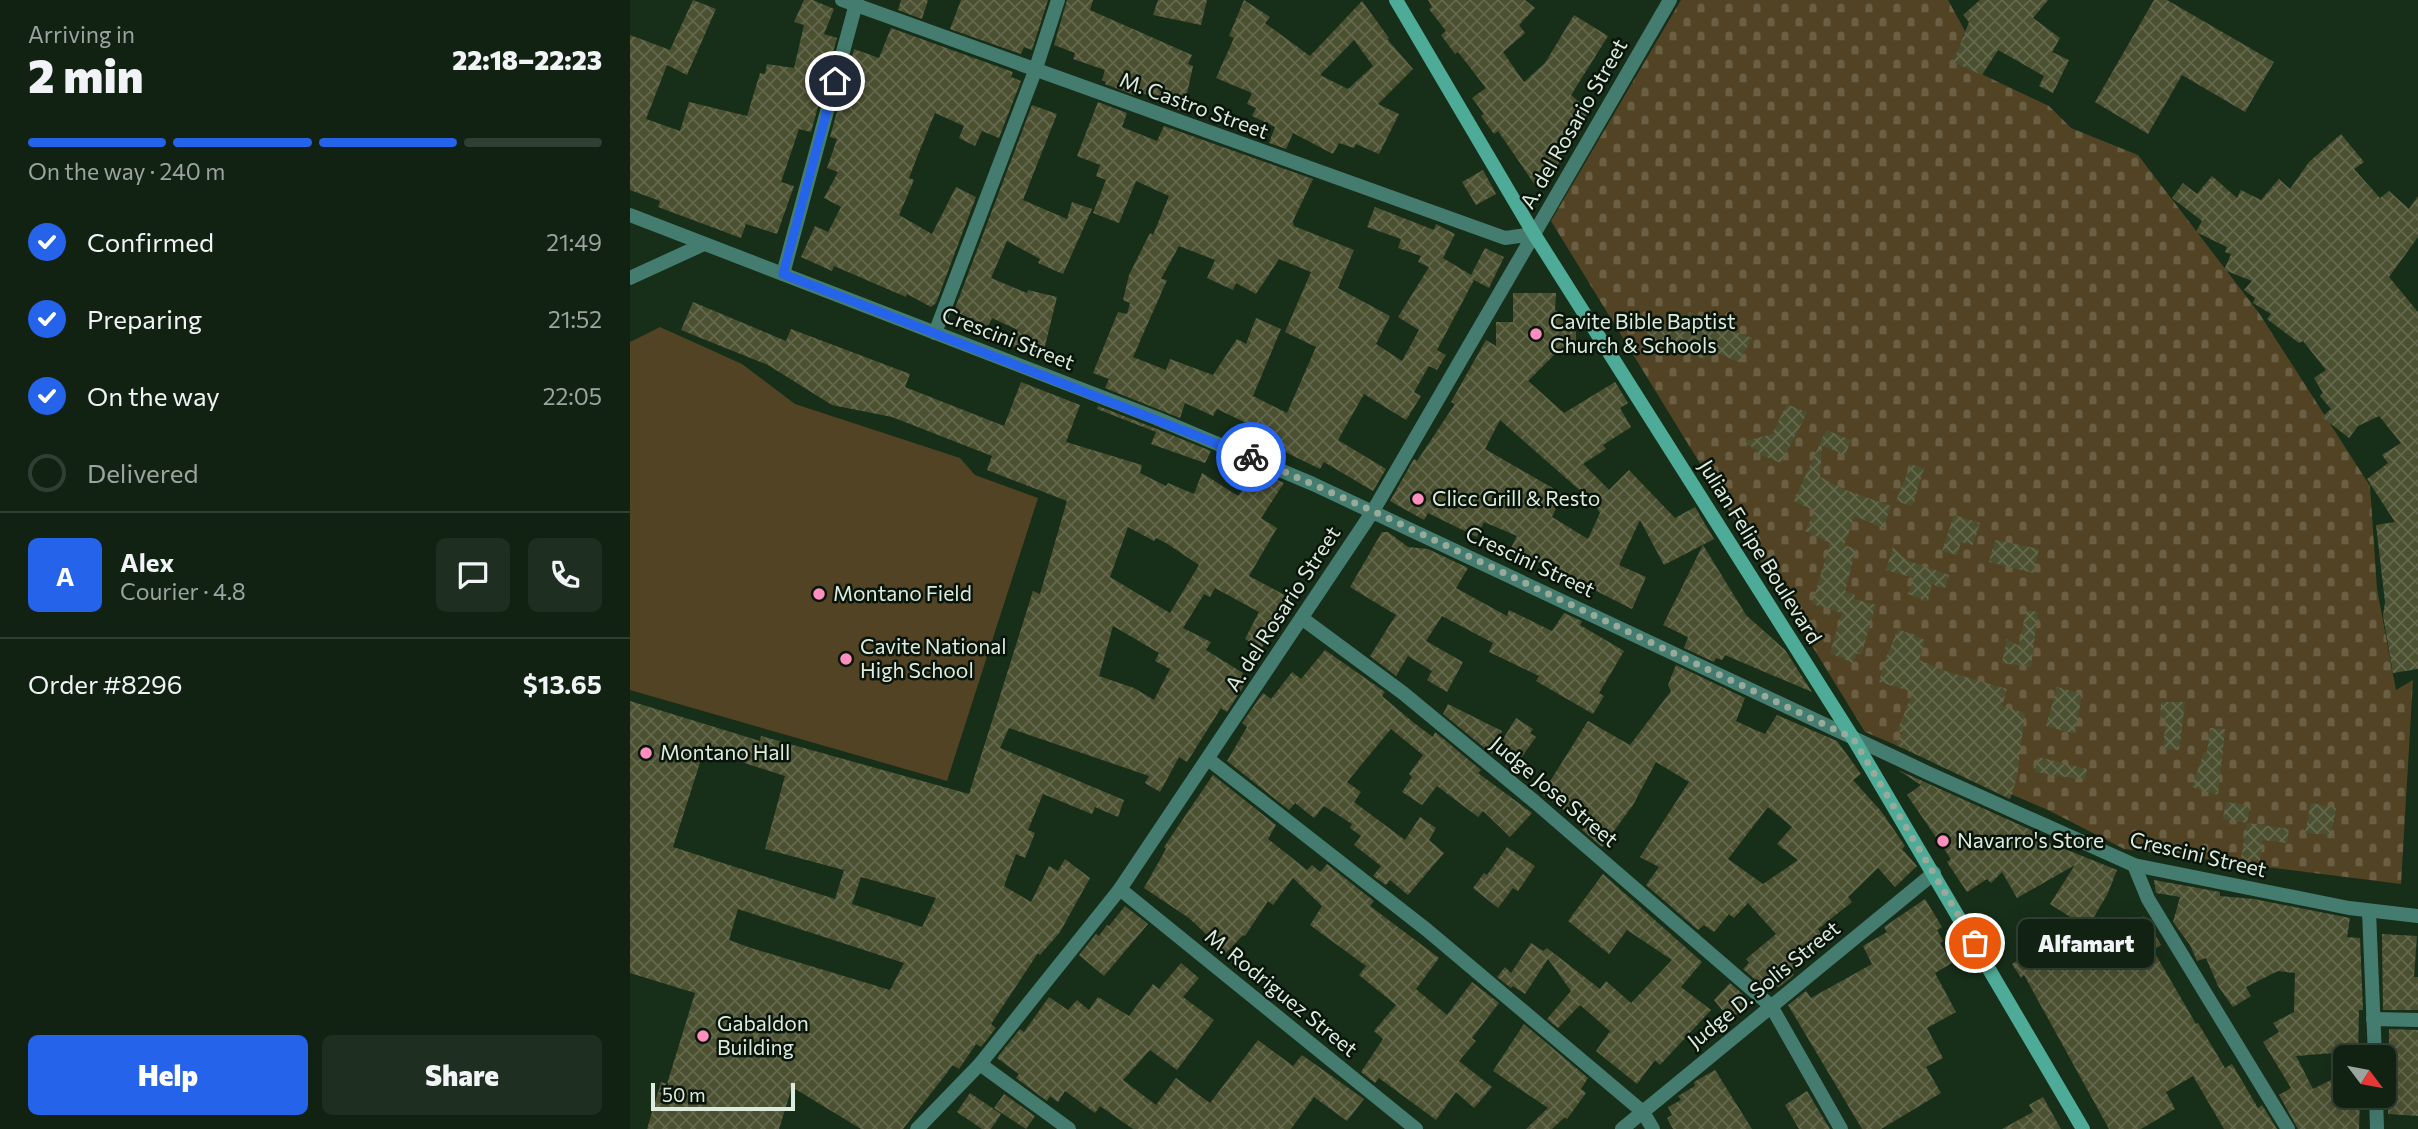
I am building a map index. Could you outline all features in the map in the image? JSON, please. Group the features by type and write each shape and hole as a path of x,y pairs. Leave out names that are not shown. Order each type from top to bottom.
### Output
{"main road":[{"name":"Julian Felipe Boulevard","path":"1396,0 1534,234 1853,738 2083,1129"}],"street":[{"path":"935,333 1035,71 1058,0"},
{"name":"A. del Rosario Street","path":"916,1129 980,1064 1120,889 1303,619 1373,511 1670,0"},
{"path":"783,274 852,2"},
{"name":"M. Castro Street","path":"852,2 1035,71 1497,237 1534,234"},
{"name":"Crescini Street","path":"630,215 1226,446 1373,511 1853,738 2134,865 2369,911 2418,916"},
{"path":"630,278 704,244"},
{"name":"Judge Jose Street","path":"1303,619 1403,693 1505,777 1771,1006 1841,1129"},
{"path":"1208,760 1427,930 1643,1112 1653,1129"},
{"path":"2134,865 2148,899 2288,1129"},
{"name":"Judge D. Solis Street","path":"1622,1129 1934,873"},
{"name":"M. Rodriguez Street","path":"1120,889 1416,1129"},
{"path":"2369,911 2374,1045"},
{"path":"2373,1019 2418,1020"},
{"path":"980,1064 1069,1129"},
{"path":"2376,1108 2377,1129"}],"green space":[{"path":"1681,0 1948,0 1965,31 1954,61 2049,106 2071,128 2138,155 2259,313 2370,486 2377,589 2396,690 2413,680 2401,884 2124,849 2048,810 1865,732 1551,221"},
{"name":"Montano Field","path":"660,327 742,364 795,404 960,458 975,475 1038,498 947,781 630,690 630,342"}],"building":[{"path":"693,0 716,9 687,75 667,65 646,119 680,131 689,102 747,116 760,73 765,74 767,64 794,68 804,25 794,22 804,0 813,0 834,9 824,34 837,38 811,132 799,129 781,182 794,186 777,234 746,224 741,238 658,207 660,201 630,190 630,35 670,50"},
{"path":"901,0 928,0 922,19 898,10"},
{"path":"961,0 1048,0 1032,50 1024,47 1021,54 950,29"},
{"path":"1067,0 1093,0 1090,10 1192,55 1188,64 1193,66 1183,112 1136,90 1134,95 1105,84 1102,80 1105,70 1073,59 1075,53 1054,45"},
{"path":"1158,0 1207,0 1201,25 1153,15"},
{"path":"1244,0 1270,17 1265,23 1310,56 1362,1 1389,38 1387,39 1413,69 1378,104 1399,114 1379,154 1356,144 1354,148 1339,143 1333,154 1293,133 1286,149 1269,143 1275,127 1252,116 1256,108 1247,104 1252,93 1216,78 1234,38 1229,36","holes":["1354,40 1373,66 1348,89 1320,75"]},
{"path":"1428,0 1525,0 1535,8 1519,25 1525,33 1503,52 1524,82 1545,63 1574,15 1608,36 1571,95 1590,111 1558,150 1563,156 1552,174 1535,185 1498,131 1494,134 1481,116 1484,114 1472,98 1486,88 1441,35 1446,31 1429,9 1432,7"},
{"path":"1980,0 2048,0 2033,18 2060,38 2052,52 2069,60 2053,93 2039,86 2044,76 1998,50 1982,75 1953,62 1969,22 1963,15"},
{"path":"2154,0 2167,0 2274,62 2245,112 2182,75 2148,134 2095,102"},
{"path":"891,28 1013,72 1011,77 1021,81 999,138 982,131 975,146 959,138 964,126 935,113 919,152 909,178 914,180 899,215 932,234 956,187 976,197 936,303 931,307 907,294 906,297 834,266 832,271 801,257 815,226 828,232 841,207 824,198 838,172 827,168 837,139 830,137 854,49 879,58"},
{"path":"1098,102 1127,113 1122,127 1157,141 1164,126 1313,179 1293,221 1294,226 1354,250 1338,288 1390,316 1376,344 1402,361 1419,330 1398,317 1429,267 1418,262 1421,256 1398,248 1401,239 1367,227 1375,207 1434,230 1436,224 1455,234 1443,258 1471,275 1485,248 1504,257 1489,288 1474,280 1437,350 1446,355 1437,370 1429,366 1414,392 1421,396 1406,420 1364,394 1338,440 1386,469 1373,491 1324,462 1320,469 1257,438 1261,430 1217,409 1213,416 1185,403 1180,418 1105,388 1109,379 1093,373 1118,312 1127,314 1130,303 1123,300 1129,275 1150,233 1153,235 1169,196 1136,181 1119,223 1093,213 1106,180 1096,176 1100,165 1077,156","holes":["1179,246 1215,260 1207,278 1233,290 1236,283 1256,294 1279,259 1311,272 1285,332 1316,347 1287,413 1253,396 1281,329 1256,318 1246,344 1237,339 1213,375 1170,359 1166,370 1133,357 1167,280 1161,279"]},
{"path":"1032,105 1057,114 1023,200 1067,219 1072,202 1092,209 1063,274 1038,263 1040,259 1007,241 991,278 1027,293 1028,290 1057,297 1043,354 1013,347 1018,330 992,318 988,327 954,311"},
{"path":"2341,134 2364,162 2354,169 2380,198 2389,191 2409,209 2418,196 2418,237 2389,277 2418,312 2418,669 2393,673 2383,616 2385,602 2376,525 2395,522 2367,479 2388,463 2382,455 2401,443 2379,416 2358,426 2349,438 2322,417 2331,409 2320,396 2323,393 2314,378 2326,370 2303,341 2299,343 2267,319 2271,314 2253,303 2255,298 2244,290 2252,281 2224,270 2231,254 2225,252 2227,247 2196,232 2202,221 2172,198 2183,183 2197,194 2212,176 2237,198 2241,190 2261,200 2279,179 2290,189 2309,162"},
{"path":"1483,170 1496,194 1476,205 1462,182"},
{"path":"1513,293 1556,293 1555,310 1562,315 1563,323 1576,323 1576,350 1559,350 1528,381 1564,413 1615,382 1628,403 1620,408 1631,427 1603,445 1606,449 1583,464 1609,490 1629,470 1675,518 1695,507 1714,539 1664,565 1640,520 1619,565 1646,577 1632,609 1511,548 1517,536 1484,522 1477,537 1428,513 1424,520 1390,501 1414,459 1417,461 1455,404 1451,402 1486,340 1496,346 1496,322 1513,322","holes":["1500,420 1592,501 1600,513 1588,539 1552,517 1563,494 1485,449"]},
{"path":"693,302 786,341 791,329 910,374 905,387 1004,426 1021,382 1080,405 1066,442 1142,465 1140,473 1166,486 1168,483 1194,494 1202,473 1238,496 1256,470 1284,483 1261,518 1277,528 1249,576 1292,599 1261,649 1245,639 1259,612 1215,588 1210,597 1204,594 1183,628 1211,642 1206,650 1243,673 1241,677 1247,681 1227,712 1221,708 1187,762 1179,757 1160,792 1145,783 1149,776 1009,728 1000,748 1124,800 1118,817 1095,807 1092,814 1043,794 1028,830 1035,833 1025,858 1016,854 1004,886 1031,902 1049,866 1058,871 1065,859 1090,878 1060,932 1040,955 1038,953 991,1024 996,1028 981,1047 976,1044 959,1069 953,1065 903,1129 861,1129 792,1087 779,1129 647,1129 661,1082 667,1084 695,993 630,973 630,701 760,741 761,736 969,794 1033,591 1040,594 1067,501 987,470 992,456 892,417 832,405 768,365 681,330","holes":["1128,527 1154,541 1156,538 1166,543 1199,565 1170,613 1110,577","1113,626 1159,653 1155,661 1170,669 1154,700 1134,688 1099,676","704,750 785,776 765,849 844,870 835,899 673,847","861,877 936,898 922,927 852,904","738,909 904,963 890,990 729,940"]},
{"path":"1690,312 1702,320 1752,338 1739,362 1708,349 1705,359 1645,339 1651,320 1680,330"},
{"path":"1787,404 1807,413 1781,463 1756,453 1757,450 1743,442 1772,434"},
{"path":"1098,406 1211,451 1205,463 1151,444 1156,432 1097,409"},
{"path":"1826,430 1851,440 1845,455 1822,445 1820,477 1848,491 1891,506 1883,528 1855,516 1844,545 1856,549 1845,591 1855,595 1854,599 1876,605 1861,655 1857,653 1853,663 1830,653 1842,613 1812,604 1830,543 1805,531 1815,511 1794,501"},
{"path":"1911,464 1924,469 1912,506 1896,501"},
{"path":"1954,515 1980,523 1973,545 1961,542 1957,555 1942,551"},
{"path":"1382,532 1388,532 1408,547 1428,549 1468,568 1456,588 1507,616 1509,610 1552,631 1564,613 1582,621 1580,625 1624,651 1599,693 1604,696 1593,714 1536,681 1539,676 1489,652 1493,643 1442,616 1426,641 1463,662 1447,692 1427,680 1432,671 1408,656 1396,676 1370,656 1396,615 1350,587"},
{"path":"1995,540 2039,549 2033,573 1989,562"},
{"path":"1703,545 1746,615 1785,650 1812,692 1725,655 1722,660 1716,658 1714,662 1684,648 1688,637 1663,625"},
{"path":"1893,547 1906,560 1949,575 1945,588 1932,584 1927,601 1908,594 1914,578 1886,570"},
{"path":"2026,610 2038,612 2031,667 2002,663 2007,639 2019,646"},
{"path":"1898,629 1925,640 1919,660 1945,671 2007,689 2002,706 2025,713 2017,777 2010,799 1896,745 1903,733 1897,731 1913,692 1879,682"},
{"path":"1325,650 1385,692 1382,696 1414,723 1433,737 1435,732 1481,770 1478,773 1532,813 1510,837 1483,811 1478,817 1437,786 1422,805 1402,792 1412,777 1409,774 1423,755 1391,729 1347,782 1361,792 1354,802 1405,840 1420,817 1436,828 1429,840 1444,853 1408,895 1390,880 1386,885 1373,876 1381,866 1354,845 1361,836 1350,828 1352,824 1324,806 1314,818 1295,803 1289,810 1227,761 1247,727 1242,723 1263,693 1271,699 1292,672 1301,679"},
{"path":"1676,665 1745,698 1736,721 1765,734 1777,715 1837,741 1861,774 1853,780 1881,811 1905,846 1902,849 1917,866 1895,887 1878,868 1848,897 1852,902 1818,929 1827,941 1791,971 1794,975 1778,988 1775,983 1767,990 1743,969 1749,963 1746,959 1776,934 1748,903 1734,918 1729,914 1714,932 1704,925 1698,930 1646,885 1659,867 1640,857 1689,782 1656,762 1633,805 1602,847 1582,830 1584,825 1542,794 1588,721 1630,745 1671,691 1668,685","holes":["1768,807 1792,827 1777,844 1798,860 1763,884 1728,859"]},
{"path":"2057,687 2082,694 2075,734 2046,726"},
{"path":"2161,702 2185,702 2179,750 2163,749 2166,718 2160,718"},
{"path":"1448,704 1502,731 1492,754 1443,714"},
{"path":"1516,718 1533,729 1530,733 1536,737 1521,758 1500,744"},
{"path":"2210,728 2225,729 2218,795 2192,787 2204,752 2207,752"},
{"path":"2038,757 2087,769 2085,780 2035,772"},
{"path":"1898,770 2038,833 2035,837 2117,870 2107,895 2067,962 2144,916 2161,945 2153,950 2196,1024 2198,1023 2225,1068 2232,1064 2258,1108 2262,1105 2277,1129 2224,1129 2193,1076 2166,1092 2175,1109 2141,1129 2109,1129 2024,975 2021,978 2012,964 2078,922 2050,904 2075,865 2017,898 2002,872 1991,883 1987,879 1967,892 1947,862 1951,859 1907,795 1921,785"},
{"path":"1213,775 1276,825 1268,839 1307,870 1312,865 1320,872 1327,864 1374,901 1370,906 1439,958 1416,989 1447,1015 1472,982 1499,1003 1472,1038 1476,1041 1459,1061 1492,1087 1474,1108 1456,1092 1436,1120 1379,1078 1375,1083 1361,1072 1383,1039 1374,1031 1396,1005 1359,975 1366,966 1310,925 1322,906 1293,878 1273,905 1268,901 1245,936 1226,953 1189,918 1144,888 1166,849 1164,847"},
{"path":"2226,802 2250,806 2247,823 2223,819"},
{"path":"2311,803 2336,808 2331,835 2305,833"},
{"path":"2247,823 2289,829 2287,843 2263,840 2260,861 2241,858"},
{"path":"1507,847 1535,866 1518,891 1513,888 1498,908 1473,888 1484,873 1487,875"},
{"path":"1603,874 1702,962 1681,987 1711,1010 1660,1065 1655,1060 1637,1084 1596,1051 1610,1031 1580,1005 1558,1028 1547,1019 1571,991 1548,959 1525,994 1513,986 1511,988 1497,977 1505,967 1511,973 1531,943 1543,951 1547,948 1600,989 1606,981 1631,1003 1672,960 1627,930 1609,954 1568,921"},
{"path":"2154,880 2220,892 2220,896 2254,899 2350,918 2347,937 2360,938 2363,1010 2359,1010 2358,1045 2333,1045 2333,1053 2296,1056 2313,1089 2333,1079 2333,1108 2360,1108 2359,1129 2298,1129 2279,1095 2291,1088 2263,1042 2279,1032 2273,1023 2294,1012 2295,973 2278,971 2246,987 2251,996 2233,1007 2218,986 2206,958 2197,961 2190,945 2173,922 2180,897 2156,893"},
{"path":"1925,899 1942,927 1937,930 1943,941 1940,943 1952,963 1935,973 1956,1012 1927,1028 1943,1058 1926,1067 1941,1093 1881,1129 1862,1129 1788,1005 1806,991 1811,998 1872,964 1863,946 1887,932 1884,927"},
{"path":"1125,906 1148,924 1104,976 1079,955"},
{"path":"2382,934 2417,936 2414,977 2418,977 2418,1010 2383,1010"},
{"path":"1181,963 1199,978 1183,997 1214,1020 1177,1070 1150,1050 1123,1080 1156,1105 1176,1078 1210,1103 1258,1040 1293,1066 1302,1055 1364,1099 1347,1121 1314,1097 1291,1129 1133,1129 1100,1106 1095,1113 1065,1091 1058,1102 1050,1096 1047,1101 1016,1078 1019,1074 997,1058 1020,1029 1024,1032 1049,997 1068,1010 1077,1000 1089,1010 1098,997 1129,1016 1153,984 1159,989"},
{"path":"1730,983 1752,1002 1730,1020 1714,1000"},
{"path":"1524,1024 1588,1078 1581,1089 1586,1093 1567,1119 1565,1117 1552,1129 1526,1129 1548,1108 1493,1071"},
{"path":"2389,1029 2418,1030 2418,1116 2388,1114 2388,1108 2396,1108 2396,1045 2389,1045"},
{"path":"1715,1070 1752,1129 1673,1129 1667,1118 1672,1115 1668,1107 1681,1100 1678,1096 1695,1086 1694,1082"},
{"path":"1807,1091 1830,1129 1799,1129 1785,1105"},
{"path":"970,1093 1001,1114 991,1129 982,1129 957,1112"},
{"path":"1004,1094 1035,1116 1026,1129 994,1108"},
{"path":"2043,1097 2061,1129 2002,1129 2033,1112 2029,1105"}],"way so far":[{"path":"1251,457 1373,511 1853,738 1975,943"}],"place":[{"name":"Cavite Bible Baptist Church & Schools","path":"1536,334"},
{"name":"Clicc Grill & Resto","path":"1418,499"},
{"name":"Montano Field","path":"819,594"},
{"name":"Cavite National High School","path":"846,659"},
{"name":"Montano Hall","path":"646,753"},
{"name":"Navarro's Store","path":"1943,841"},
{"name":"Alfamart","path":"1975,943"},
{"name":"Gabaldon Building","path":"703,1036"}],"route":[{"path":"835,81 783,274 1251,457"}]}
